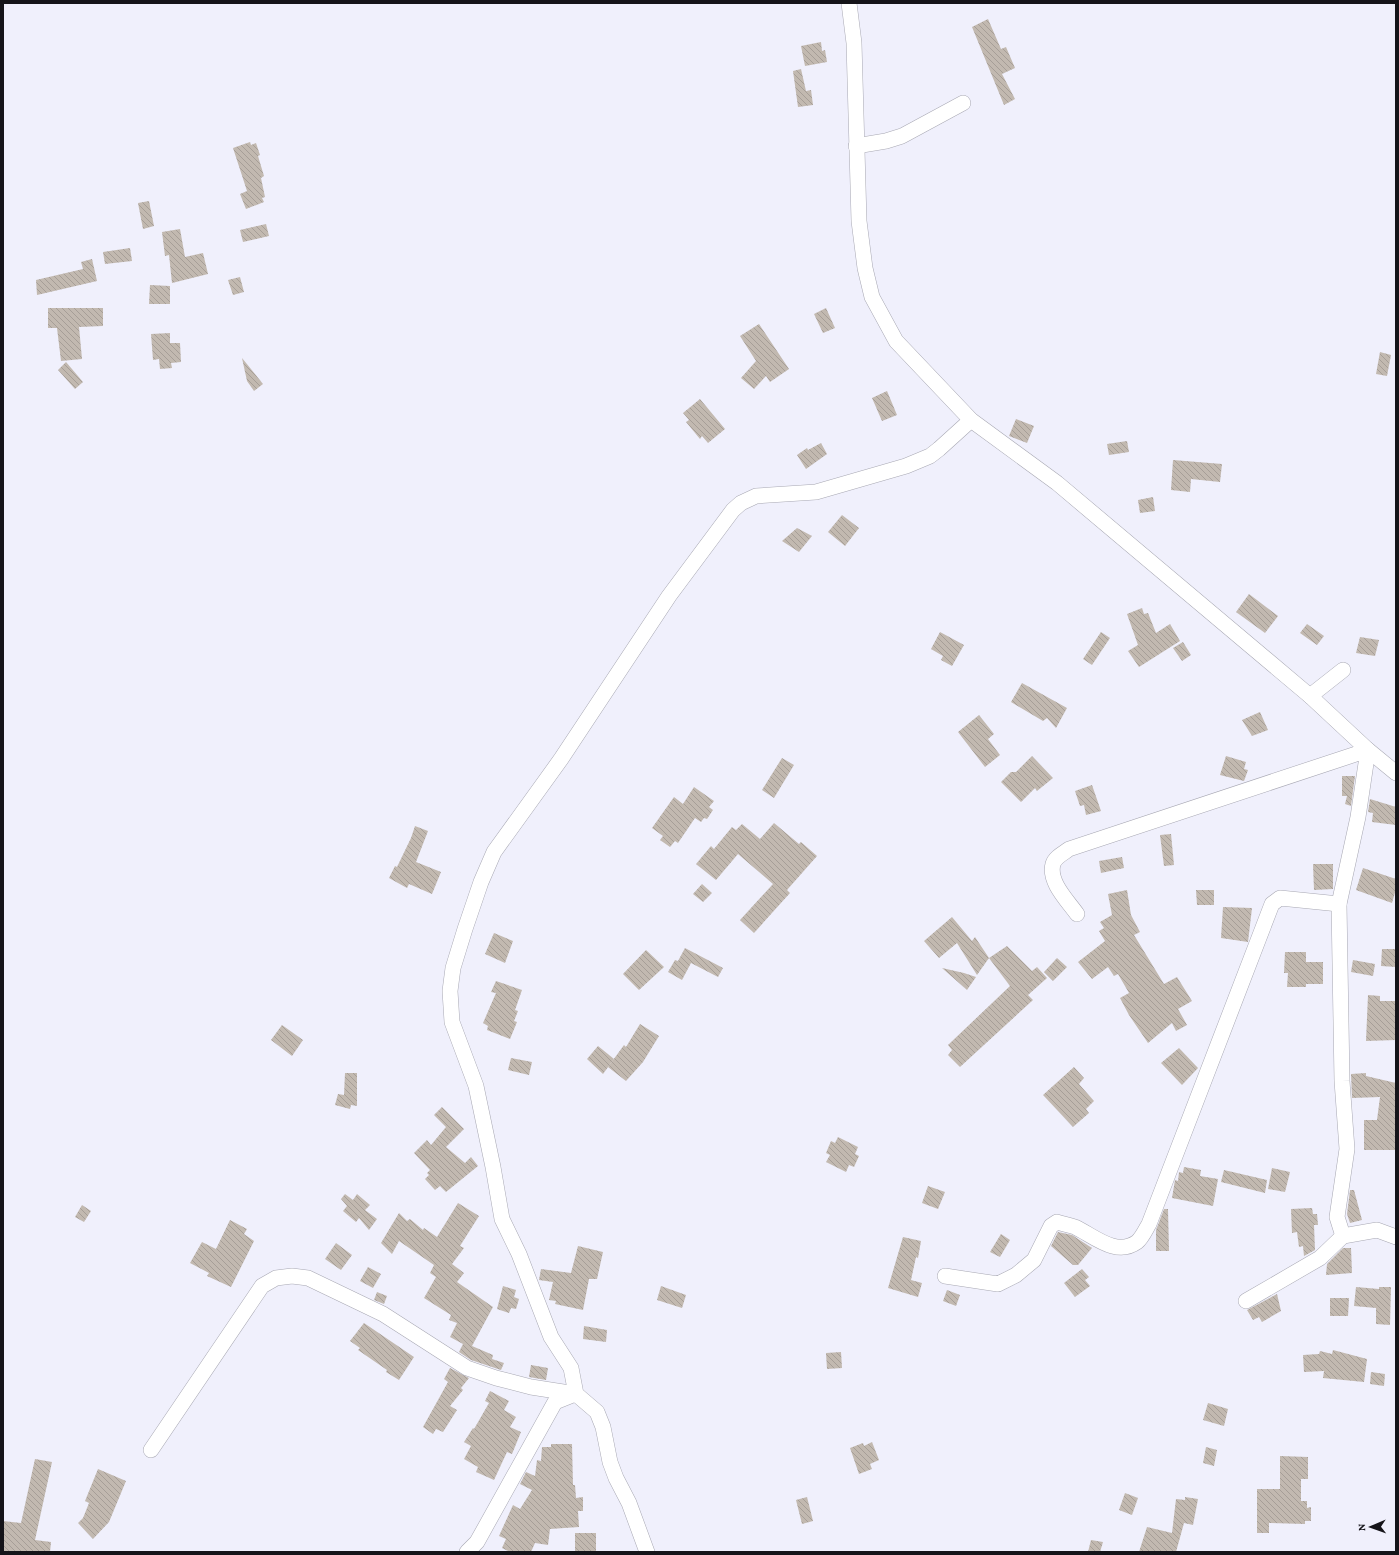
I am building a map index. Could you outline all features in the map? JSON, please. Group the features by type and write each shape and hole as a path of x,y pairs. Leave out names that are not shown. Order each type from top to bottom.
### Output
{"street":[{"path":"849,3 854,43 859,221 865,268 872,297 896,341 971,420 1057,483 1310,696 1368,750 1396,773"},
{"path":"856,146 886,141 902,136 963,103"},
{"path":"576,1394 571,1368 551,1337 519,1254 502,1219 494,1168 476,1086 452,1022 450,991 453,968 486,868 494,852 561,759 645,631 733,510 741,503 756,496 816,492 906,466 930,456 971,420"},
{"path":"1310,696 1343,670"},
{"path":"1343,1236 1337,1217 1347,1149 1342,1081 1339,904 1358,817 1368,750"},
{"path":"1077,914 1059,890 1054,877 1053,864 1059,856 1069,849 1368,750"},
{"path":"946,1276 998,1284 1016,1275 1034,1260 1051,1226 1057,1222 1075,1227 1094,1239 1119,1248 1127,1247 1138,1241 1149,1224 1272,904 1280,898 1339,904"},
{"path":"1246,1301 1320,1258 1343,1236 1377,1230 1396,1237"},
{"path":"151,1450 262,1286 276,1278 292,1276 308,1278 383,1314 467,1368 496,1378 531,1387 576,1394 597,1412 603,1427 610,1462 616,1478 629,1503 646,1552"},
{"path":"466,1552 476,1542 554,1402 576,1394"}],"building":[{"path":"988,19 1001,49 1006,47 1015,68 1002,74 1015,99 1004,105 972,27"},
{"path":"821,42 822,51 825,50 827,62 805,66 801,46"},
{"path":"801,69 806,91 811,90 813,105 798,107 793,71"},
{"path":"250,142 251,145 256,143 260,155 258,156 264,176 261,178 265,197 262,198 264,202 246,209 240,194 247,191 233,148"},
{"path":"149,201 154,226 143,229 138,203"},
{"path":"266,224 269,236 243,242 240,230"},
{"path":"180,229 185,257 203,253 208,274 172,283 169,255 165,256 162,232"},
{"path":"130,248 132,261 105,264 103,252"},
{"path":"92,259 97,281 37,295 36,280 83,269 81,262"},
{"path":"240,277 244,292 233,295 228,280"},
{"path":"150,285 170,286 170,304 149,304"},
{"path":"48,308 103,308 103,326 79,327 82,359 61,361 57,328 48,328"},
{"path":"826,308 835,328 823,333 814,314"},
{"path":"759,324 789,369 770,382 766,376 754,389 741,378 756,361 740,336"},
{"path":"170,333 170,343 180,343 181,362 171,363 172,368 160,369 159,359 153,360 151,334"},
{"path":"1380,352 1391,355 1387,376 1376,374"},
{"path":"242,358 263,384 254,391 247,381"},
{"path":"66,362 83,382 75,389 58,370"},
{"path":"887,391 897,415 882,421 872,398"},
{"path":"700,399 725,429 708,443 702,436 700,439 686,422 689,420 683,413"},
{"path":"1016,419 1034,426 1027,443 1009,436"},
{"path":"1127,441 1129,452 1109,455 1107,444"},
{"path":"821,443 827,454 806,469 797,455 807,448 808,450"},
{"path":"1173,460 1222,464 1220,482 1191,479 1190,492 1171,490"},
{"path":"1153,497 1155,511 1140,513 1138,500"},
{"path":"842,515 859,528 845,546 828,532"},
{"path":"797,528 812,536 799,552 782,541"},
{"path":"1249,594 1278,616 1265,633 1236,612"},
{"path":"1142,608 1144,614 1148,613 1156,633 1170,624 1180,641 1139,667 1128,651 1138,645 1127,614"},
{"path":"1307,624 1324,636 1317,645 1300,633"},
{"path":"940,632 964,645 952,666 941,660 943,656 931,649"},
{"path":"1101,632 1110,638 1092,665 1083,659"},
{"path":"1360,637 1379,640 1375,656 1356,653"},
{"path":"1183,642 1191,655 1182,661 1173,648"},
{"path":"1022,683 1067,708 1056,728 1047,718 1043,721 1011,702"},
{"path":"1260,712 1268,730 1252,736 1242,720"},
{"path":"979,715 994,734 988,739 1000,755 985,767 958,732"},
{"path":"1032,756 1053,778 1037,791 1035,788 1021,802 1001,782 1011,772 1016,772"},
{"path":"1226,756 1246,762 1244,769 1248,770 1244,781 1220,775"},
{"path":"782,758 794,765 774,798 762,790"},
{"path":"1342,776 1355,776 1351,806 1345,804 1347,796 1342,796"},
{"path":"1092,785 1101,811 1086,815 1084,805 1080,806 1075,791"},
{"path":"694,787 714,801 709,807 713,810 707,819 704,818 701,822 695,818 678,843 675,841 670,847 660,840 663,836 652,828 674,797 683,804"},
{"path":"1370,799 1396,807 1396,825 1372,822 1373,813 1368,812"},
{"path":"774,823 799,844 801,842 817,856 787,890 790,893 754,933 740,920 773,884 738,854 716,880 696,864 711,846 714,849 732,827 736,830 742,824 760,839"},
{"path":"415,826 428,831 416,862 441,872 432,894 409,884 407,888 389,878 395,866 397,867"},
{"path":"1171,834 1174,865 1164,866 1160,835"},
{"path":"1122,857 1124,868 1101,873 1099,861"},
{"path":"1313,864 1333,864 1333,889 1314,890"},
{"path":"1363,868 1396,879 1396,889 1392,903 1356,890"},
{"path":"702,884 712,893 703,902 693,894"},
{"path":"1127,890 1131,915 1140,932 1134,935 1164,984 1177,977 1192,1001 1178,1009 1187,1025 1176,1031 1172,1023 1148,1043 1129,1015 1120,998 1129,993 1118,974 1114,976 1108,967 1092,979 1078,962 1105,941 1099,931 1104,928 1100,922 1112,915 1108,894"},
{"path":"1196,890 1214,890 1214,905 1197,905"},
{"path":"1223,907 1252,908 1248,942 1221,938"},
{"path":"952,917 972,941 975,937 989,958 977,975 957,943 939,958 924,941"},
{"path":"494,933 513,941 505,963 485,954"},
{"path":"1007,946 1032,971 1037,967 1047,978 1028,995 1033,1000 960,1067 948,1055 952,1050 948,1045 1010,986 989,958"},
{"path":"685,948 723,968 718,977 691,963 682,980 668,972 675,960 678,961"},
{"path":"1382,949 1396,949 1396,967 1381,966"},
{"path":"646,950 664,967 639,990 623,974"},
{"path":"1285,952 1306,952 1306,962 1323,962 1323,984 1306,984 1306,987 1287,987 1288,973 1284,973"},
{"path":"1057,958 1067,967 1053,981 1044,972"},
{"path":"1353,960 1375,964 1373,976 1351,972"},
{"path":"942,968 964,973 976,977 967,990"},
{"path":"496,981 522,990 515,1010 518,1011 514,1021 517,1022 510,1039 487,1030 488,1026 483,1023 496,993 491,992"},
{"path":"1368,995 1380,996 1380,1001 1396,1001 1396,1040 1366,1041"},
{"path":"640,1024 659,1036 643,1062 626,1081 608,1067 624,1045 626,1047"},
{"path":"282,1025 303,1040 292,1056 271,1040"},
{"path":"598,1046 614,1059 603,1074 587,1059"},
{"path":"1179,1048 1198,1068 1182,1085 1161,1063"},
{"path":"511,1058 532,1062 529,1075 508,1070"},
{"path":"1074,1067 1084,1078 1079,1084 1094,1101 1086,1109 1089,1113 1073,1127 1043,1095"},
{"path":"345,1073 357,1073 357,1106 351,1105 350,1109 335,1105 338,1094 344,1095"},
{"path":"1366,1073 1366,1076 1396,1083 1396,1150 1364,1150 1364,1120 1377,1120 1380,1097 1352,1098 1351,1074"},
{"path":"442,1107 464,1129 446,1147 465,1163 471,1157 478,1166 446,1192 440,1186 435,1190 425,1179 429,1175 427,1173 430,1170 414,1153 427,1140 431,1145 446,1127 434,1115"},
{"path":"838,1137 858,1147 855,1154 859,1156 854,1167 849,1165 846,1172 826,1162 830,1155 826,1153 831,1141 835,1143"},
{"path":"1184,1167 1201,1170 1200,1176 1218,1179 1213,1206 1172,1198 1175,1180 1178,1181 1179,1172 1183,1173"},
{"path":"1272,1168 1290,1172 1285,1192 1268,1189"},
{"path":"1224,1170 1267,1180 1265,1193 1221,1182"},
{"path":"928,1186 945,1192 938,1209 922,1203"},
{"path":"1350,1190 1354,1190 1362,1220 1350,1223 1347,1214"},
{"path":"345,1194 353,1200 357,1194 370,1205 365,1210 377,1219 369,1230 359,1218 356,1222 343,1211 347,1206 341,1199"},
{"path":"458,1203 479,1216 460,1246 464,1248 452,1264 464,1273 457,1282 493,1307 472,1346 493,1355 492,1359 504,1363 501,1370 471,1360 459,1352 463,1344 450,1337 457,1323 449,1320 451,1315 424,1298 436,1277 430,1273 434,1265 399,1241 392,1254 381,1243 399,1213 407,1221 410,1219 423,1230 424,1228 437,1237"},
{"path":"82,1205 91,1211 84,1222 75,1217"},
{"path":"1312,1208 1313,1214 1317,1214 1318,1225 1314,1225 1315,1250 1304,1256 1303,1246 1299,1247 1297,1232 1292,1233 1291,1209"},
{"path":"1164,1209 1168,1209 1169,1251 1156,1251 1156,1230"},
{"path":"230,1220 247,1229 244,1234 254,1241 231,1287 207,1276 209,1273 190,1263 202,1242 216,1249"},
{"path":"1058,1232 1072,1235 1092,1248 1078,1265 1073,1265 1051,1246"},
{"path":"1001,1234 1010,1240 1000,1257 990,1252"},
{"path":"903,1237 921,1241 918,1258 916,1257 911,1280 922,1283 918,1297 888,1288"},
{"path":"336,1243 352,1255 341,1270 325,1259"},
{"path":"578,1246 603,1252 597,1279 589,1279 583,1310 555,1304 556,1301 549,1300 553,1282 539,1280 541,1269 571,1273"},
{"path":"1343,1248 1351,1248 1352,1273 1326,1275 1327,1264"},
{"path":"368,1267 381,1274 373,1288 360,1281"},
{"path":"1082,1269 1089,1277 1085,1280 1090,1286 1075,1297 1064,1283"},
{"path":"503,1286 516,1290 514,1297 519,1299 516,1309 511,1308 509,1313 497,1309"},
{"path":"661,1286 686,1295 682,1308 657,1300"},
{"path":"1356,1287 1379,1289 1379,1287 1391,1287 1390,1325 1376,1324 1376,1308 1354,1306"},
{"path":"947,1290 960,1295 956,1306 943,1301"},
{"path":"377,1292 387,1296 384,1304 374,1300"},
{"path":"1277,1294 1281,1311 1262,1322 1259,1317 1253,1320 1247,1310"},
{"path":"1330,1298 1349,1298 1348,1316 1330,1316"},
{"path":"364,1323 414,1357 399,1380 386,1372 387,1370 358,1350 360,1348 350,1341"},
{"path":"584,1326 607,1330 606,1342 583,1339"},
{"path":"1333,1350 1367,1359 1364,1382 1323,1378 1324,1371 1304,1372 1303,1355 1319,1354 1320,1351 1332,1354"},
{"path":"841,1352 842,1368 827,1369 826,1353"},
{"path":"531,1365 548,1368 546,1380 529,1377"},
{"path":"450,1368 469,1378 461,1388 463,1390 450,1406 457,1410 443,1432 436,1429 433,1434 423,1427 448,1382 444,1379"},
{"path":"1371,1372 1385,1374 1384,1386 1370,1384"},
{"path":"490,1391 509,1401 504,1410 516,1417 510,1427 521,1432 512,1454 507,1452 494,1480 476,1472 478,1467 464,1459 471,1446 464,1442 473,1428 474,1429 489,1403 485,1401"},
{"path":"1208,1403 1228,1409 1224,1426 1203,1420"},
{"path":"872,1442 879,1460 870,1464 872,1469 859,1474 850,1448 863,1443 864,1446"},
{"path":"551,1444 572,1444 573,1485 575,1485 576,1498 583,1497 583,1511 578,1511 579,1527 550,1529 548,1545 535,1543 531,1552 510,1552 502,1548 506,1539 499,1536 513,1505 520,1509 532,1490 520,1484 526,1472 535,1476 537,1460 541,1461 542,1447 551,1447"},
{"path":"1206,1447 1217,1450 1214,1466 1203,1463"},
{"path":"1280,1456 1308,1457 1308,1479 1301,1479 1301,1501 1307,1501 1307,1508 1311,1507 1311,1521 1305,1521 1305,1524 1269,1523 1269,1533 1257,1533 1257,1489 1280,1489"},
{"path":"35,1459 52,1462 35,1540 51,1542 50,1552 3,1552 3,1521 21,1523"},
{"path":"98,1469 126,1481 109,1522 93,1539 78,1523 83,1518 89,1503 85,1501"},
{"path":"1125,1493 1138,1498 1132,1515 1119,1510"},
{"path":"807,1497 813,1521 802,1524 796,1500"},
{"path":"1185,1497 1198,1499 1193,1525 1184,1523 1176,1552 1139,1552 1147,1527 1172,1533 1176,1499 1185,1500"},
{"path":"575,1533 596,1533 596,1552 575,1552"},
{"path":"1091,1540 1103,1542 1100,1552 1088,1552"}]}
